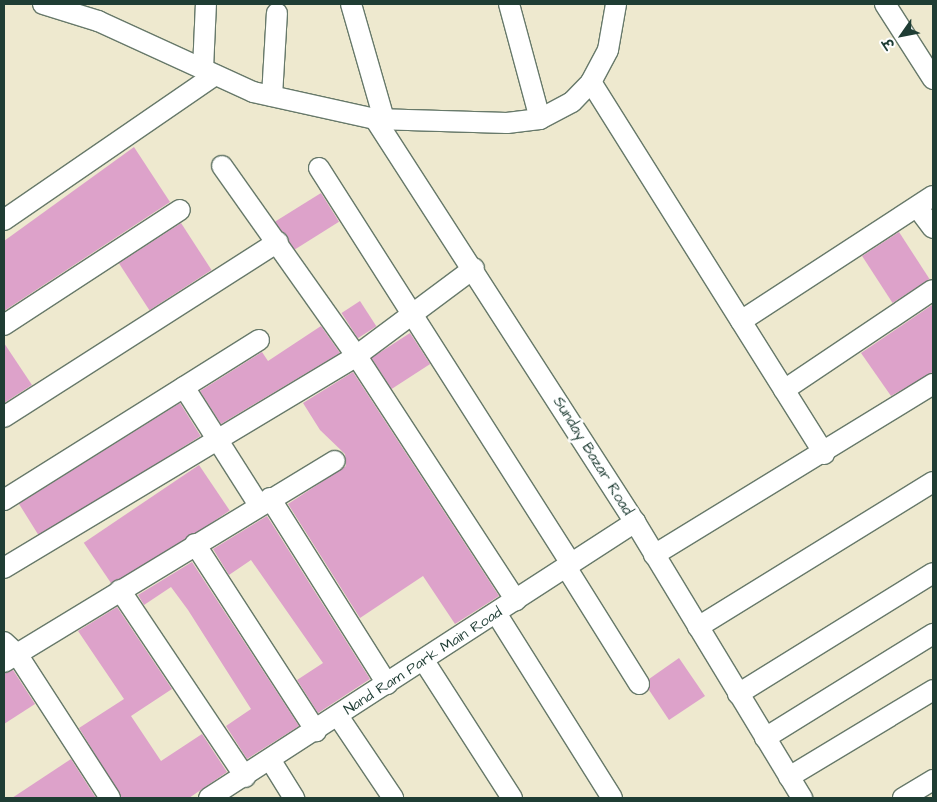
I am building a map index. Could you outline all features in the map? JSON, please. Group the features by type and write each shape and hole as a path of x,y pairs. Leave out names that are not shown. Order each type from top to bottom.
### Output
{"street":[{"path":"48,4 98,21 209,72 272,96 379,119 507,123 540,119 572,102 591,82 608,50 616,4"},
{"path":"206,4 209,72"},
{"name":"Sunday Bazar Road","path":"351,4 379,119 634,522 801,798"},
{"path":"508,4 540,119"},
{"path":"885,4 933,79"},
{"path":"272,96 277,13"},
{"path":"4,220 209,72"},
{"path":"591,82 824,454"},
{"path":"222,166 278,242 356,356 516,600"},
{"path":"319,168 568,565 640,684"},
{"path":"741,321 925,201 933,228"},
{"path":"4,325 180,210"},
{"path":"4,417 278,242"},
{"path":"4,568 356,356 413,316 474,268"},
{"path":"784,390 933,290"},
{"path":"4,500 259,340"},
{"path":"654,555 824,454 933,384"},
{"path":"184,387 216,440 265,502 387,684"},
{"path":"110,798 8,653 120,590 335,460"},
{"path":"698,627 933,482"},
{"name":"Nand Ram Park Main Road","path":"209,798 271,761 634,522"},
{"path":"195,544 316,731"},
{"path":"738,694 933,573"},
{"path":"120,590 244,777"},
{"path":"496,613 612,798"},
{"path":"765,738 933,634"},
{"path":"424,661 512,798"},
{"path":"789,777 933,690"},
{"path":"338,716 393,798"},
{"path":"271,761 294,798"},
{"path":"903,798 933,780"}],"building":[{"path":"134,147 170,202 4,311 4,241"},
{"path":"321,193 339,222 293,250 275,222"},
{"path":"181,223 211,270 149,310 119,263"},
{"path":"899,232 929,279 893,303 862,256"},
{"path":"360,301 376,326 358,338 342,313"},
{"path":"932,305 933,372 891,396 861,353"},
{"path":"321,326 340,353 221,424 200,391 262,352 268,361"},
{"path":"410,333 430,364 392,389 371,358"},
{"path":"4,343 32,385 4,403"},
{"path":"353,372 499,596 455,624 423,576 360,618 288,504 346,466 345,454 320,430 303,403"},
{"path":"180,403 201,436 40,537 19,504"},
{"path":"199,465 230,511 115,588 84,543"},
{"path":"267,516 370,679 318,713 297,680 323,663 251,560 229,575 213,549"},
{"path":"192,562 299,726 247,759 226,726 251,709 188,610 171,587 144,605 138,595"},
{"path":"117,607 172,689 131,716 161,761 202,734 227,772 189,798 122,798 79,728 124,699 78,631"},
{"path":"679,658 705,696 669,720 649,690 649,679"},
{"path":"13,670 35,704 4,724 4,674"},
{"path":"71,759 96,798 12,798"}]}
